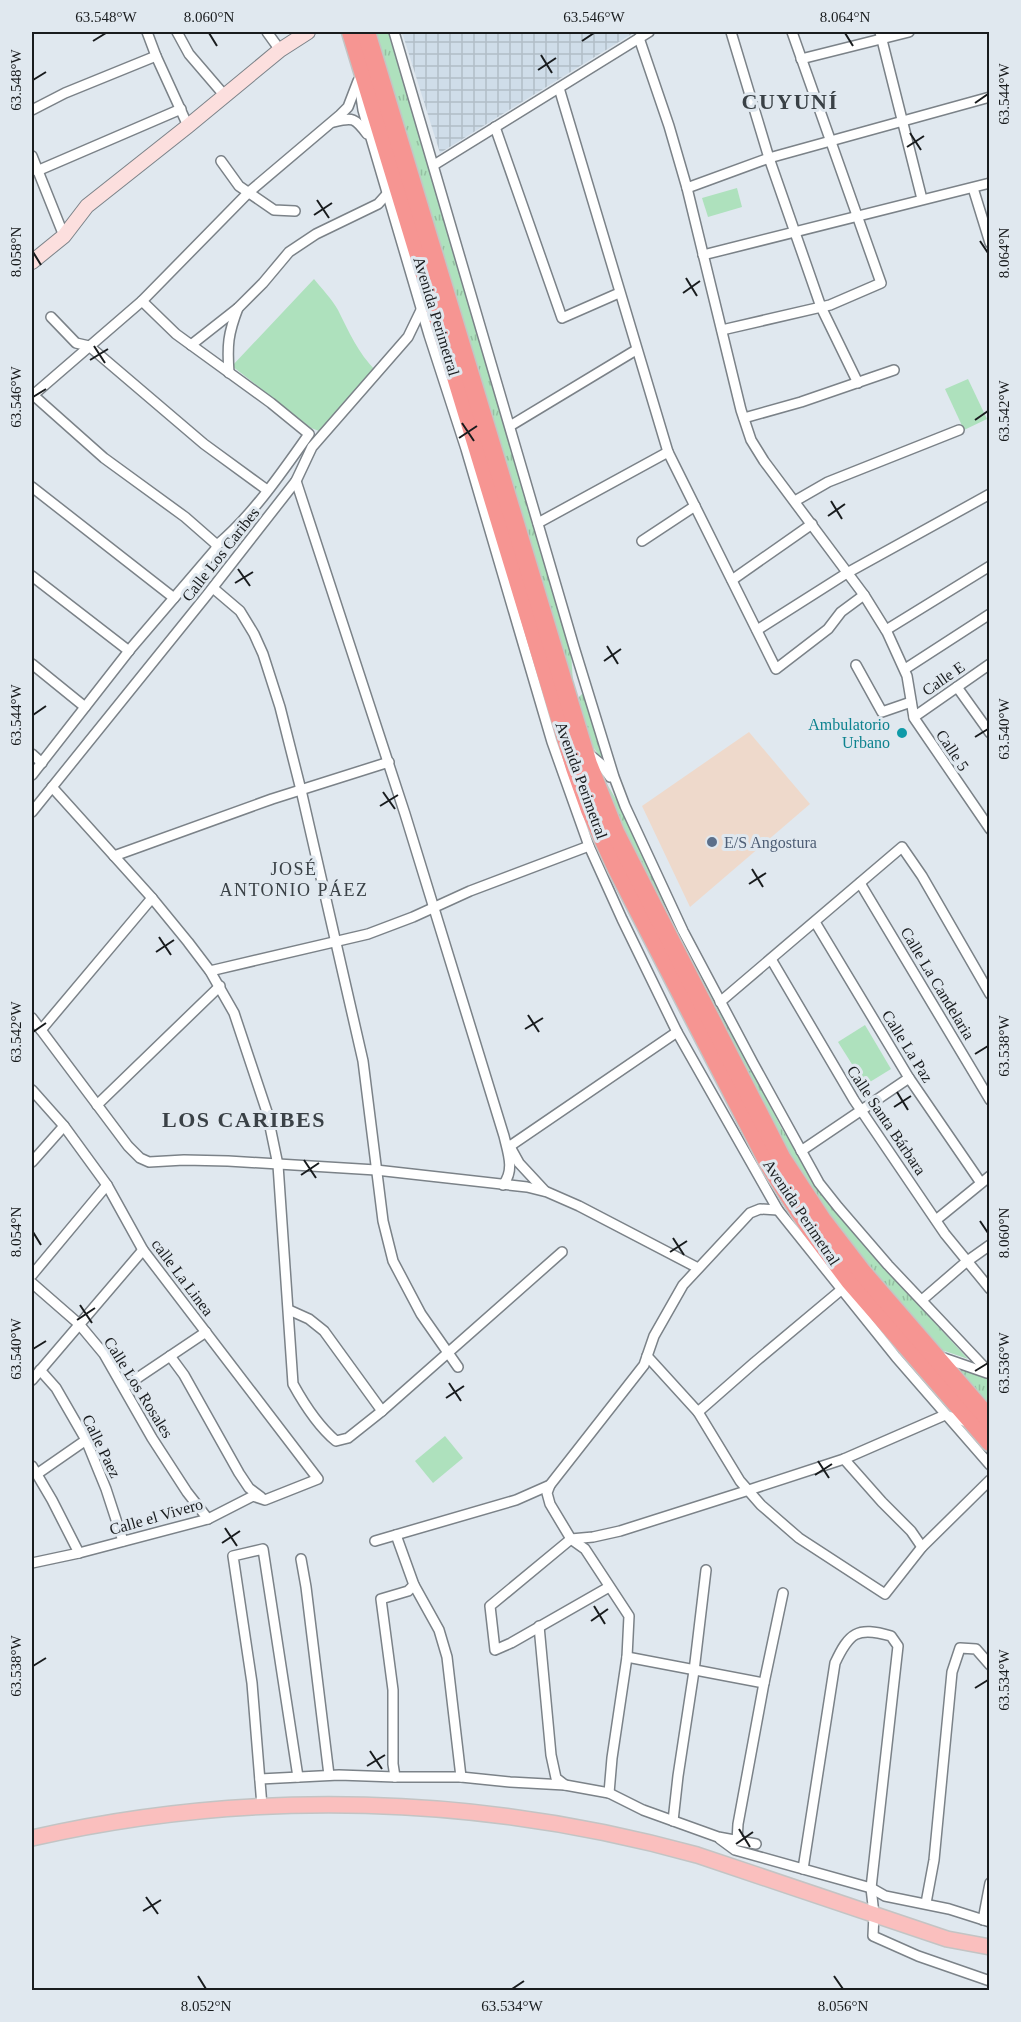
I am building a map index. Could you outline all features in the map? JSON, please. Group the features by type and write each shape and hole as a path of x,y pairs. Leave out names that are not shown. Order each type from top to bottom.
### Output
{"highway":[{"name":"Avenida Perimetral","path":"351,32 360,75 575,768 602,838 753,1136 788,1195 850,1281 982,1423"},
{"name":"Avenida Perimetral","path":"366,32 595,784 615,832 765,1129 800,1187 862,1272 932,1353 982,1423 990,1442"}],"main road":[{"path":"32,1838 97,1825 179,1813 262,1806 312,1804 447,1809 586,1828 697,1855 947,1939 990,1958"},
{"path":"947,1939 990,1947"}],"street":[{"path":"177,32 189,54 225,96"},
{"path":"267,32 280,50"},
{"path":"32,262 64,236 87,206 280,50 308,32"},
{"name":"Avenida Perimetral","path":"394,32 618,789 667,897 720,1002 819,1183 838,1207 990,1374"},
{"path":"434,165 649,32"},
{"path":"731,32 769,159 821,307 858,383"},
{"path":"722,330 821,307 881,283 792,32"},
{"path":"801,59 881,35 909,32"},
{"path":"151,33 156,56 188,126"},
{"path":"881,35 922,199"},
{"path":"639,38 687,188 744,418 757,450 864,595 886,630 905,669 914,717"},
{"path":"32,110 65,93 156,56"},
{"path":"217,545 185,517 104,458 32,395 142,301 249,192 348,107 360,75"},
{"path":"360,75 363,110 387,194 466,449 552,742 589,846 649,978 677,1032 778,1210 841,1290 990,1465"},
{"path":"559,88 668,452 776,669 828,628 841,612 864,595"},
{"path":"687,188 769,159 990,97"},
{"path":"37,171 181,109"},
{"path":"329,124 347,118 357,121 371,138"},
{"path":"495,127 562,318 619,293"},
{"path":"32,156 64,236"},
{"path":"221,160 239,186 274,210 295,211"},
{"path":"703,255 990,183"},
{"path":"973,188 990,243"},
{"path":"191,345 238,308 289,252 316,234 378,204 387,194"},
{"path":"32,775 129,651 217,545 236,529 309,434 176,334 142,301"},
{"path":"229,373 227,351 229,331 238,308"},
{"name":"Calle Los Caribes","path":"32,812 213,588 296,481 312,447 408,337 422,308"},
{"path":"51,317 76,343 89,346 204,444 267,490"},
{"path":"408,337 429,335"},
{"path":"510,426 636,350"},
{"path":"744,418 894,370"},
{"path":"795,501 828,482 959,430"},
{"path":"538,523 668,452"},
{"path":"296,481 434,906 504,1136 510,1174 503,1185"},
{"path":"32,487 174,598"},
{"path":"758,630 848,573 990,494"},
{"path":"642,541 695,506"},
{"path":"732,580 812,524"},
{"path":"886,630 990,566"},
{"path":"32,576 129,651"},
{"path":"213,588 240,611 254,633 280,707 302,790 363,1061 382,1221 393,1261 421,1314 458,1367"},
{"path":"905,669 990,614"},
{"path":"32,664 85,707"},
{"name":"Calle E","path":"914,717 990,664"},
{"path":"856,665 882,712 911,702"},
{"path":"957,687 990,733"},
{"name":"Calle 5","path":"914,717 990,829"},
{"path":"585,751 606,770 618,789"},
{"path":"32,754 42,763"},
{"path":"114,856 211,820 388,762"},
{"path":"52,787 152,898 210,971 234,1013 267,1112 278,1165 293,1384 300,1398 327,1434 336,1441 348,1438 382,1411 562,1252"},
{"path":"210,971 368,934 589,846"},
{"path":"720,1002 902,847 922,876 990,994"},
{"name":"Calle La Candelaria","path":"860,883 990,1100"},
{"path":"667,897 679,960"},
{"path":"41,1030 152,898"},
{"name":"Calle La Paz","path":"815,922 909,1078 981,1183"},
{"name":"Calle Santa Bárbara","path":"771,959 843,1083 936,1220 966,1262 990,1289"},
{"path":"97,1105 220,986"},
{"path":"32,1018 128,1146 140,1158 149,1162 228,1161 376,1170 527,1187 547,1192 579,1206 698,1268"},
{"path":"510,1146 677,1032"},
{"path":"801,1151 909,1078"},
{"name":"calle La Linea","path":"32,1090 64,1126 107,1185 143,1250 318,1479"},
{"path":"32,1162 64,1126"},
{"path":"504,1136 519,1163 547,1192"},
{"path":"936,1220 990,1176"},
{"path":"32,1275 107,1185"},
{"path":"609,1793 627,1657 629,1616 585,1549 571,1539 550,1504 547,1493 550,1485 644,1365 654,1336 683,1285 750,1214 760,1209 778,1210"},
{"path":"922,1300 966,1262 990,1245"},
{"path":"32,1380 143,1250"},
{"name":"Calle Los Rosales","path":"32,1283 79,1324 104,1354 175,1474 208,1519"},
{"path":"699,1412 841,1290"},
{"path":"289,1310 309,1319 324,1331 382,1411"},
{"path":"124,1387 206,1332"},
{"path":"932,1353 990,1374"},
{"path":"170,1356 184,1375 249,1488 265,1500"},
{"path":"647,1356 699,1412 740,1481 761,1505 798,1538 885,1594 922,1547 990,1480"},
{"name":"Calle Paez","path":"40,1370 56,1388 86,1440 106,1489 123,1541"},
{"path":"609,1587 495,1650 490,1606 571,1539 620,1531 749,1490 844,1458 945,1414 982,1423"},
{"path":"79,1553 34,1470 86,1440"},
{"path":"844,1458 911,1531 922,1547"},
{"name":"Calle el Vivero","path":"32,1563 208,1519 253,1496 265,1500 318,1479"},
{"path":"375,1541 516,1500 550,1485"},
{"path":"396,1535 414,1585 439,1630 447,1657 461,1777"},
{"path":"262,1806 252,1683 233,1556 263,1549 298,1777"},
{"path":"302,1559 329,1775"},
{"path":"673,1821 706,1569"},
{"path":"395,1778 393,1690 381,1599 408,1592 414,1585"},
{"path":"737,1840 764,1683 783,1593"},
{"path":"538,1626 551,1755 556,1778 566,1785"},
{"path":"803,1869 836,1663 844,1643 856,1633 878,1632 891,1636 898,1646 871,1888 874,1914 873,1936 918,1956 990,1981"},
{"path":"926,1903 934,1860 952,1672 960,1648 975,1649 990,1665"},
{"path":"627,1657 764,1683"},
{"path":"260,1779 329,1775 395,1778 461,1777 566,1785 609,1793 643,1810 718,1837 756,1844"},
{"path":"718,1837 735,1850 871,1888 885,1896 926,1903 986,1921 990,1883"}],"shaded area":[{"path":"402,32 635,32 440,153"},
{"name":"E/S Angostura","path":"749,732 810,804 690,907 642,806"}],"green space":[{"path":"374,32 388,32 515,452 571,652 573,683"},
{"path":"737,188 742,207 708,217 702,198"},
{"path":"314,279 336,306 359,350 376,371 333,423 319,431 311,428 232,366"},
{"path":"968,379 987,419 964,430 945,389"},
{"path":"582,694 585,695 607,761 604,761 598,754 586,732 579,697"},
{"path":"601,774 629,821 664,894 665,910 619,821"},
{"path":"680,933 782,1129 816,1184 873,1256 968,1359 939,1349 891,1296 832,1221 785,1150 678,936"},
{"path":"865,1025 891,1069 865,1085 838,1042"},
{"path":"955,1366 987,1377 989,1407"},
{"path":"445,1436 463,1458 433,1483 415,1461"}],"place":[{"name":"Ambulatorio Urbano","path":"902,733"},
{"name":"E/S Angostura","path":"712,842"}],"district":[{"name":"CUYUNÍ","path":"790,101"},
{"name":"JOSÉ ANTONIO PÁEZ","path":"294,879"},
{"name":"LOS CARIBES","path":"244,1119"}]}
